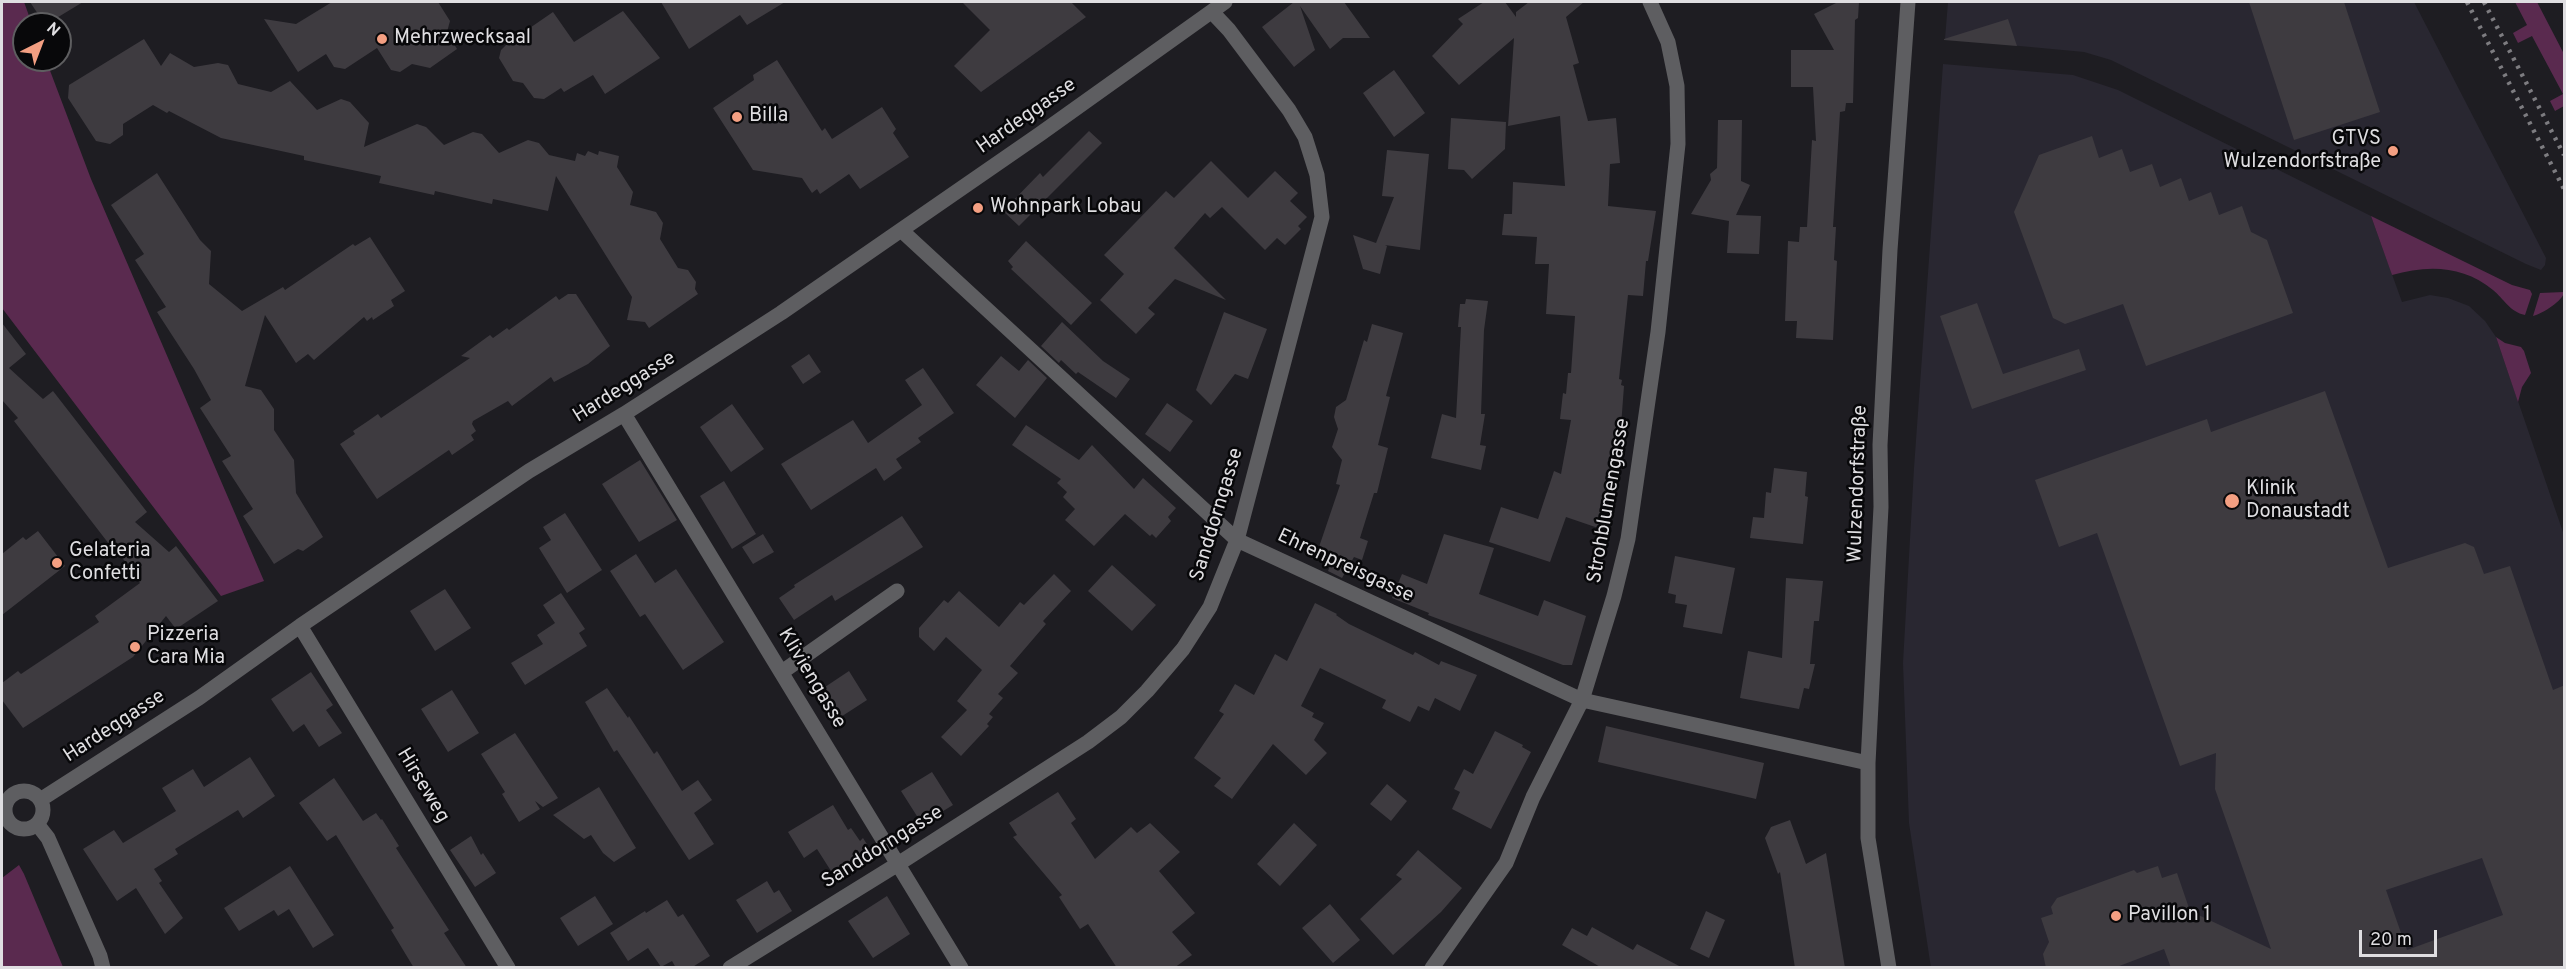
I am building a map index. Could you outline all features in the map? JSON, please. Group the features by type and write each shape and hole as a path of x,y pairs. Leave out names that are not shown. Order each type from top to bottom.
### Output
{"street":[{"name":"Hardeggasse","path":"40,800 199,698 300,626 529,471 624,414 781,314 1225,2"},
{"name":"Strohblumengasse","path":"1431,968 1506,863 1533,797 1582,700 1614,596 1628,539 1658,332 1678,144 1674,75 1668,42 1650,2"},
{"name":"Wulzendorfstraße","path":"1888,968 1869,838 1868,763 1881,507 1880,445 1886,319 1908,2"},
{"name":"Sanddorngasse","path":"730,968 1088,742 1121,717 1147,692 1183,649 1210,607 1237,540 1322,218 1317,175 1305,136 1289,110 1236,39 1212,12"},
{"name":"Ehrenpreisgasse","path":"902,231 1237,540 1582,700 1868,763"},
{"name":"Kliviengasse","path":"624,414 961,968"},
{"path":"782,672 897,591"},
{"name":"Hirseweg","path":"300,626 508,968"},
{"path":"17,792 30,792 40,800 44,813 37,824 25,830 5,823 4,808 11,796 17,792"},
{"path":"37,824 48,837 100,956 103,968"}],"shaded area":[{"path":"2,2 24,2 28,12 12,12 12,72 51,72 91,179 264,581 221,596 2,308"},
{"name":"GTVS Wulzendorfstraße","path":"1948,2 2414,2 2546,258 2545,265 2541,270 2526,264 2111,60 2084,52 1945,39"},
{"path":"2515,2 2537,2 2564,54 2564,106 2555,111 2550,101 2563,94 2532,36 2518,43 2513,33 2527,25"},
{"name":"Klinik Donaustadt","path":"1943,64 2073,75 2118,90 2371,216 2402,302 2430,295 2448,298 2469,306 2485,321 2496,337 2564,535 2564,967 1931,968 1909,823 1903,663 1914,468"},
{"path":"2371,216 2512,285 2530,290 2532,294 2525,315 2511,308 2493,290 2481,282 2457,272 2431,269 2392,275"},
{"path":"2564,292 2552,306 2533,316 2540,293"},
{"path":"2496,337 2505,343 2521,347 2524,351 2531,373 2522,387 2518,402"},
{"path":"19,865 63,967 2,967 2,878"}],"building":[{"path":"30,2 83,2 66,12 37,12"},
{"name":"Mehrzwecksaal","path":"332,2 438,2 450,21 447,32 457,49 430,68 412,64 400,72 391,70 377,48 345,69 334,67 326,54 298,72 264,19 296,24"},
{"path":"661,2 785,2 747,25 740,15 689,49"},
{"path":"962,2 1071,2 1086,17 981,92 954,66 990,30"},
{"path":"1294,2 1344,2 1370,38 1343,38 1330,49 1300,6 1315,50 1294,67 1262,27"},
{"path":"1484,2 1505,2 1516,17 1516,12 1529,2 1584,2 1566,17 1579,63 1573,65 1588,121 1616,118 1620,163 1610,164 1608,206 1656,211 1648,261 1646,261 1643,296 1628,295 1619,379 1622,380 1621,385 1624,386 1621,426 1618,425 1608,484 1617,487 1604,530 1566,517 1550,562 1489,542 1501,507 1538,519 1554,471 1561,474 1571,420 1560,419 1563,393 1566,394 1568,373 1571,373 1575,316 1546,314 1549,264 1535,264 1537,237 1502,235 1504,214 1512,214 1513,182 1565,186 1560,116 1508,126 1514,38 1459,85 1432,56 1463,24 1458,19"},
{"path":"1838,2 1859,2 1858,18 1855,20 1853,103 1846,103 1845,111 1840,112 1833,227 1836,227 1834,260 1837,261 1833,340 1796,338 1797,321 1785,321 1788,241 1799,242 1800,227 1807,227 1812,140 1816,141 1813,87 1791,87 1791,50 1834,50 1814,14"},
{"path":"2249,2 2344,2 2380,112 2294,140"},
{"path":"623,11 660,58 605,94 593,75 564,92 561,88 544,99 534,98 523,83 513,81 499,58 501,50 508,43 553,12 574,42"},
{"path":"2008,19 2017,46 1944,40 1944,39"},
{"path":"144,39 161,66 170,53 194,67 218,63 228,65 238,84 271,92 290,81 317,110 341,99 350,102 369,123 364,147 417,124 426,127 444,145 473,132 482,134 499,153 528,140 539,143 549,155 575,161 577,153 585,156 588,151 598,155 599,151 619,156 617,167 633,192 630,205 656,212 663,223 660,239 678,268 688,270 696,282 695,289 698,294 649,328 645,322 627,320 632,297 556,176 548,211 493,199 492,204 435,191 434,195 379,183 381,176 304,160 304,156 221,138 153,105 123,124 123,135 110,144 96,141 68,98 69,85"},
{"path":"777,60 822,131 825,128 832,139 882,107 896,129 893,133 909,157 860,189 849,174 820,194 817,189 812,193 802,178 753,170 713,108 754,80 753,75"},
{"path":"1394,70 1425,113 1394,137 1363,93"},
{"path":"1451,118 1506,122 1505,149 1472,179 1464,170 1448,169"},
{"path":"1718,120 1742,120 1741,181 1750,185 1736,215 1761,216 1759,254 1727,253 1729,221 1691,214 1711,180 1710,174 1717,168"},
{"path":"1089,131 1102,143 1019,226 1003,211 1040,173 1043,177"},
{"path":"2092,136 2099,158 2122,149 2130,172 2152,164 2160,187 2181,178 2189,201 2211,192 2219,215 2242,206 2251,232 2267,240 2293,313 2146,366 2123,304 2065,324 2053,318 2014,212 2039,155"},
{"path":"1387,150 1429,154 1420,250 1385,245 1387,246 1380,274 1363,269 1353,235 1376,243 1394,197 1382,196"},
{"path":"1211,161 1248,198 1275,171 1298,193 1290,201 1307,217 1298,226 1301,229 1285,245 1277,238 1265,250 1222,207 1210,218 1205,213 1174,248 1226,300 1175,279 1148,308 1155,314 1136,334 1100,300 1124,274 1104,255 1166,191 1174,198"},
{"path":"157,173 200,240 211,251 209,284 242,311 283,287 285,290 353,244 355,246 370,237 405,291 391,300 394,306 373,320 372,317 367,321 364,317 314,360 308,354 296,363 265,315 245,386 261,390 274,409 274,430 294,460 296,493 323,537 303,551 298,549 274,564 243,516 253,509 222,461 231,456 200,408 211,400 157,312 166,307 135,260 144,254 111,205"},
{"path":"1026,241 1092,303 1071,325 1011,269 1013,267 1008,261"},
{"path":"568,294 576,294 610,346 588,364 554,382 551,377 512,406 508,401 473,421 472,424 476,431 471,435 474,440 452,455 449,450 377,499 340,444 355,434 353,431 378,414 381,418 470,358 461,356 490,335 493,338 507,328 509,330 556,296 559,300"},
{"path":"1466,299 1488,301 1484,330 1481,414 1485,414 1480,445 1486,446 1481,470 1431,458 1442,414 1456,418 1461,327 1458,327 1460,304 1465,304"},
{"path":"1977,303 2003,374 2079,349 2086,370 1972,409 1940,316"},
{"path":"1224,312 1267,329 1248,379 1235,374 1211,405 1196,390"},
{"path":"1062,322 1103,361 1130,379 1116,398 1078,372 1076,374 1061,360 1059,363 1041,346"},
{"path":"2,323 26,354 9,368 43,399 53,391 147,512 135,522 169,552 176,546 218,601 176,629 166,616 133,657 23,728 2,700 2,683 18,671 21,674 99,622 95,616 140,583 135,577 138,575 109,544 14,421 18,418 2,400"},
{"path":"1372,324 1403,333 1386,396 1390,397 1378,445 1388,448 1377,493 1374,493 1360,538 1368,541 1362,560 1354,557 1342,578 1328,571 1335,553 1319,547 1340,485 1336,484 1342,460 1332,447 1338,429 1334,417 1336,407 1346,400 1364,340 1367,342"},
{"path":"809,354 821,372 803,384 791,366"},
{"path":"1001,356 1019,371 1028,360 1047,378 1015,418 976,385"},
{"path":"923,368 954,413 918,438 921,442 896,459 902,468 884,481 876,468 811,510 781,464 853,420 868,443 922,405 905,380"},
{"name":"Klinik Donaustadt","path":"2325,391 2388,568 2465,543 2474,547 2484,574 2510,566 2553,690 2565,685 2565,968 2171,968 2164,949 2114,968 2046,968 2043,954 2049,942 2041,918 2053,914 2051,907 2057,898 2134,870 2137,873 2158,866 2162,878 2177,873 2190,911 2271,949 2215,789 2216,753 2180,766 2097,533 2059,547 2035,480 2207,419 2211,432","holes":["2482,858 2503,915 2407,950 2386,890"]},
{"path":"1167,403 1193,421 1170,452 1145,434"},
{"path":"732,404 764,449 731,472 700,427"},
{"path":"1026,425 1079,460 1092,445 1134,489 1143,478 1176,508 1168,517 1171,521 1156,538 1152,534 1150,536 1125,514 1094,546 1065,520 1075,509 1063,497 1067,492 1057,483 1061,479 1012,445"},
{"path":"640,460 677,520 639,542 602,484"},
{"path":"1774,468 1807,472 1805,496 1808,497 1803,544 1750,538 1753,517 1764,518 1766,492 1771,493"},
{"path":"724,481 756,534 732,549 700,496"},
{"path":"565,513 602,570 567,593 539,548 551,540 543,527"},
{"path":"902,516 923,547 835,601 832,595 794,620 779,598 795,587 794,585"},
{"path":"38,531 65,566 2,615 2,554 23,537 26,540"},
{"path":"763,534 774,552 753,564 742,547"},
{"path":"1444,534 1494,548 1479,594 1538,616 1544,600 1586,616 1572,665 1563,665 1428,615 1429,613 1392,598 1402,574 1427,584"},
{"path":"636,554 655,583 676,569 724,642 683,670 645,614 640,617 610,571"},
{"path":"1675,556 1735,568 1722,634 1683,627 1687,605 1675,603 1676,595 1668,593"},
{"path":"1112,565 1156,605 1132,631 1088,591"},
{"path":"1054,574 1071,591 1043,621 1046,624 1010,666 1018,673 998,694 1003,698 989,714 993,717 987,724 989,726 961,756 941,737 967,710 957,701 982,670 946,637 934,651 919,637 919,628 944,600 948,603 959,591 999,627 1020,602 1024,605"},
{"path":"1786,578 1823,581 1819,621 1814,621 1810,664 1815,664 1809,689 1804,688 1799,709 1740,698 1748,651 1782,658"},
{"path":"445,589 471,628 435,651 410,611"},
{"path":"561,593 585,629 579,633 587,646 525,685 511,663 543,644 537,635 555,623 543,605"},
{"path":"1315,603 1337,614 1349,624 1413,655 1415,652 1439,665 1441,661 1477,675 1460,711 1435,698 1429,711 1418,706 1410,722 1382,708 1386,700 1320,668 1301,706 1314,713 1312,717 1324,723 1314,740 1327,753 1306,775 1273,744 1232,799 1214,786 1221,778 1194,758 1224,714 1219,711 1235,684 1254,695 1275,654 1287,661"},
{"path":"849,671 867,700 833,722 816,693"},
{"path":"311,672 333,705 326,710 342,733 319,747 304,724 293,732 271,699"},
{"path":"607,688 654,754 657,751 682,791 698,780 712,800 694,813 714,844 689,860 617,750 614,752 585,702"},
{"path":"452,690 479,733 448,752 421,709"},
{"path":"1606,726 1764,763 1756,799 1598,762"},
{"path":"1495,731 1523,745 1522,747 1531,752 1491,829 1452,809 1460,792 1454,789 1464,769 1473,774"},
{"path":"515,733 558,798 543,807 535,801 540,809 519,822 502,794 505,792 481,754"},
{"path":"250,757 275,796 243,818 238,810 175,849 178,854 154,869 162,881 159,883 183,918 165,934 136,888 117,901 83,849 114,830 123,843 176,811 162,788 193,769 204,787"},
{"path":"932,772 953,805 922,824 901,791"},
{"path":"334,778 363,821 376,813 382,819 399,846 396,848 449,930 444,933 467,968 414,968 391,930 394,928 336,835 327,841 299,803"},
{"path":"1387,784 1407,801 1391,821 1370,804"},
{"path":"599,787 636,848 614,862 603,853 591,835 584,839 553,815"},
{"path":"1058,792 1076,819 1071,823 1095,859 1131,827 1137,833 1150,823 1180,852 1159,871 1195,913 1172,932 1192,955 1174,968 1117,968 1088,924 1080,929 1059,897 1062,895 1013,837 1017,835 1009,823"},
{"path":"833,805 848,830 851,828 860,841 863,838 875,857 838,882 817,849 804,858 788,832"},
{"path":"1790,820 1806,864 1826,853 1845,968 1795,968 1780,872 1778,874 1765,838 1771,827"},
{"path":"1294,823 1317,845 1280,886 1257,864"},
{"path":"471,836 481,855 483,853 496,873 475,887 450,850"},
{"path":"1418,850 1462,888 1441,912 1393,955 1360,919 1402,879 1396,875"},
{"path":"290,866 334,935 313,948 289,909 278,916 274,910 239,931 224,908"},
{"path":"767,881 774,893 779,890 792,911 757,933 736,900"},
{"path":"595,896 613,924 578,946 560,918"},
{"path":"887,896 910,934 873,958 848,921"},
{"path":"667,900 678,917 683,914 710,956 691,968 676,968 672,961 661,967 648,948 628,961 610,933"},
{"path":"1330,904 1360,940 1333,963 1302,928"},
{"path":"1706,911 1725,920 1709,958 1690,949"},
{"path":"1592,927 1633,950 1637,944 1683,968 1602,968 1562,945 1572,928 1587,936"}],"railway":[{"path":"2467,2 2564,189"},
{"path":"2484,2 2564,155"}],"place":[{"name":"Mehrzwecksaal","path":"382,39"},
{"name":"Billa","path":"737,117"},
{"name":"GTVS Wulzendorfstraße","path":"2393,151"},
{"name":"Wohnpark Lobau","path":"978,208"},
{"name":"Klinik Donaustadt","path":"2232,501"},
{"name":"Gelateria Confetti","path":"57,563"},
{"name":"Pizzeria Cara Mia","path":"135,647"},
{"name":"Pavillon 1","path":"2116,916"}]}
